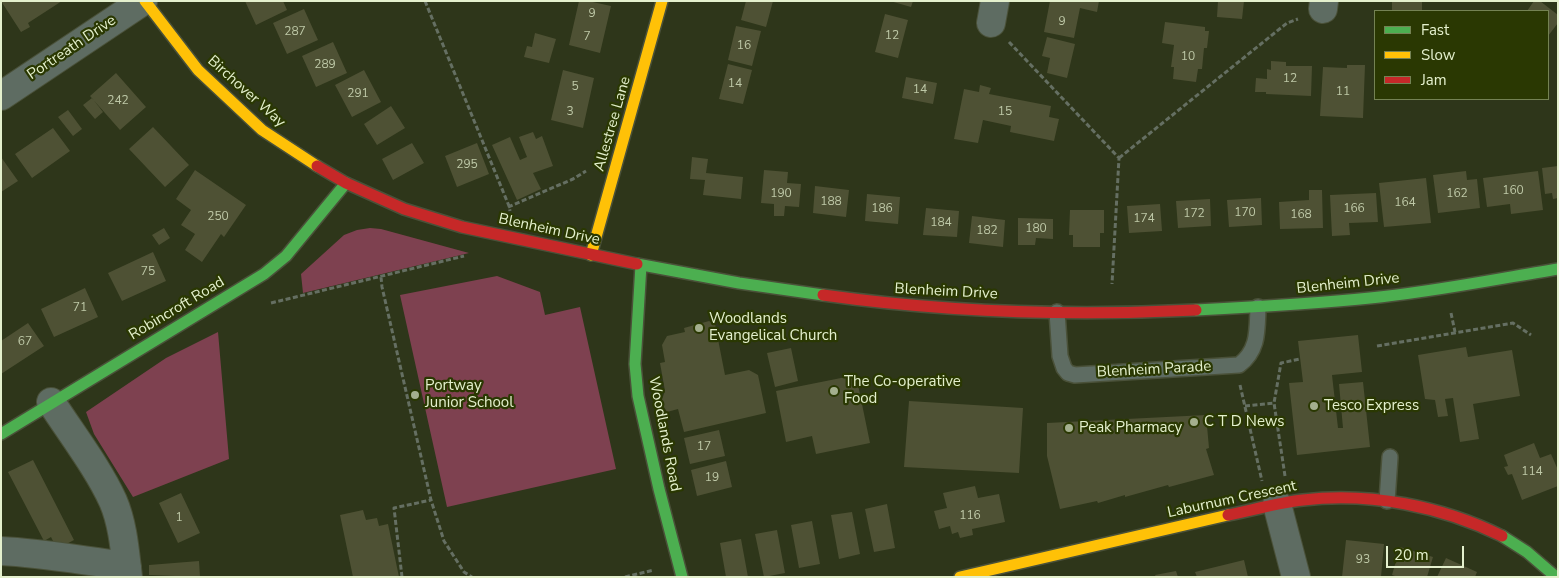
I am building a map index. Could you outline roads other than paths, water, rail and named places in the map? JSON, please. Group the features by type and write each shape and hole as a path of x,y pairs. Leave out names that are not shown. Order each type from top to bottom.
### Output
{"street":[{"name":"Portreath Drive","path":"1,96 144,1"},
{"name":"Birchover Way","path":"144,1 198,70 262,130 300,157 346,184"},
{"name":"Allestree Lane","path":"591,255 662,1"},
{"name":"Blenheim Drive","path":"346,184 404,209 462,227 591,255 739,283 853,300 929,306 1057,312 1291,306 1389,296 1558,269"},
{"name":"Robincroft Road","path":"1,434 264,274 286,256 346,184"},
{"name":"Woodlands Road","path":"642,265 636,339 638,396 659,489 682,577"},
{"path":"1,551 36,553 127,571 121,529 113,501 93,465 51,402"},
{"name":"Laburnum Crescent","path":"960,577 1278,504 1318,498 1341,498 1387,501 1430,509 1478,526 1509,539 1556,577"},
{"path":"1278,504 1296,577"}],"lane":[{"name":"Blenheim Parade","path":"1057,312 1060,356 1064,368 1068,373 1075,375 1239,365 1246,360 1255,346 1258,307"},
{"path":"1387,501 1390,457"}],"place":[{"name":"Woodlands Evangelical Church","path":"699,328"},
{"name":"The Co-operative Food","path":"834,391"},
{"name":"Portway Junior School","path":"415,395"},
{"name":"Tesco Express","path":"1314,406"},
{"name":"C T D News","path":"1194,422"},
{"name":"Peak Pharmacy","path":"1069,428"}]}
